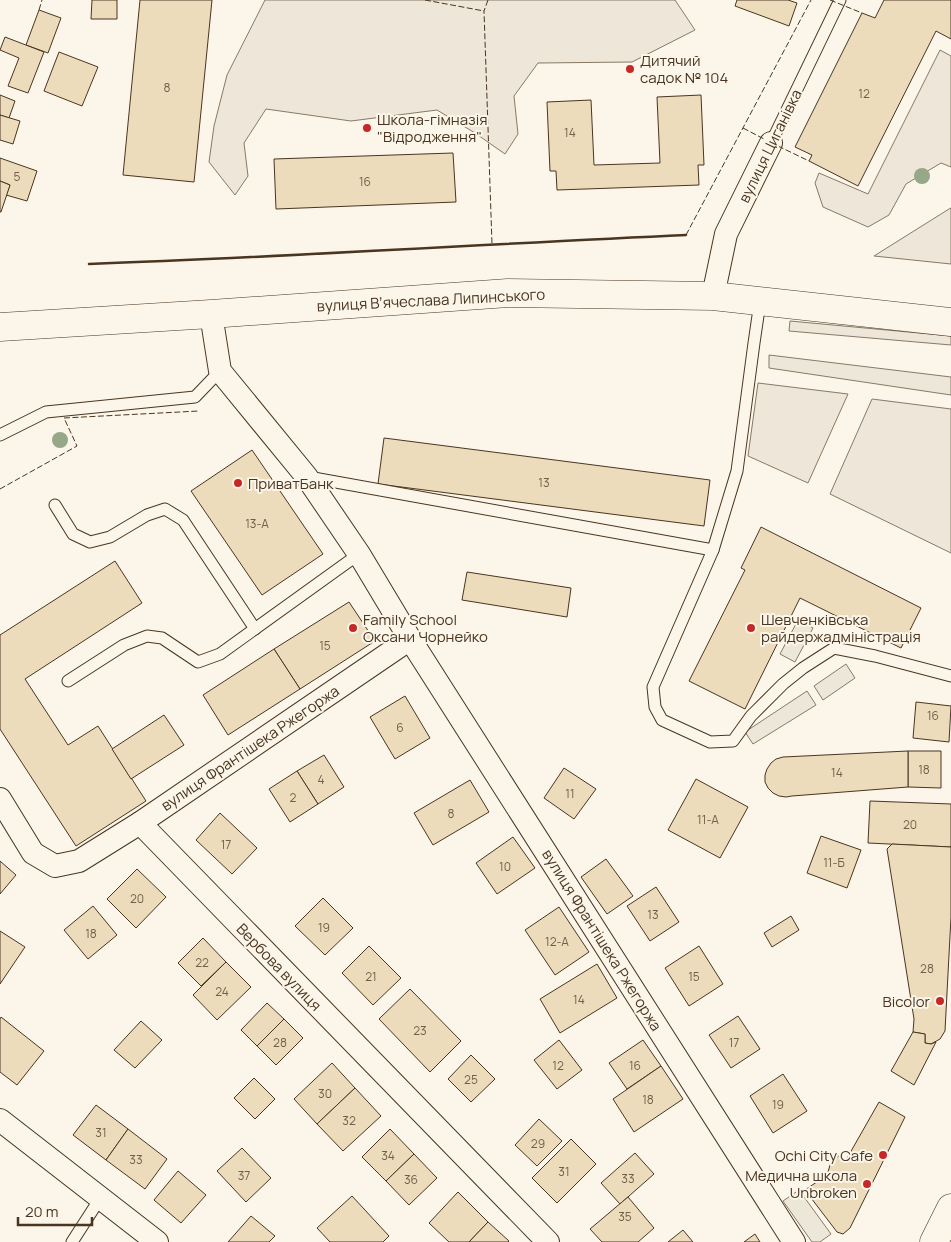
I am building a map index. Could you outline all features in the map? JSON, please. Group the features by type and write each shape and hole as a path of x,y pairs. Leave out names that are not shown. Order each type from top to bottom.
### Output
{"main road":[{"name":"вулиця Вʼячеслава Липинського","path":"0,327 508,293 713,296 951,322"},
{"path":"934,1242 951,1208"}],"street":[{"name":"вулиця Циганівка","path":"713,296 726,234 771,143"},
{"name":"вулиця Франтішека Ржегоржа","path":"210,314 220,371 306,476 359,554 410,639 794,1242"},
{"name":"вулиця Франтішека Ржегоржа","path":"140,823 410,639"},
{"path":"0,799 33,852 55,866 79,861 140,823"},
{"name":"Вербова вулиця","path":"140,823 548,1242"},
{"path":"0,1120 157,1242"}],"lane":[{"name":"вулиця Циганівка","path":"771,143 840,0"},
{"path":"760,302 737,471 714,550 653,687 655,707 662,720 710,742 733,741 751,716 784,684 803,668 834,648 876,656 951,676"},
{"path":"0,435 46,412 195,398 220,371"},
{"path":"306,476 714,550"},
{"path":"55,505 73,534 90,542 110,537 147,515 165,509 183,520 255,629"},
{"path":"68,681 124,646 147,636 162,638 198,662 220,654 359,554"},
{"path":"72,1242 101,1198"}],"shaded area":[{"path":"265,0 675,0 695,30 632,62 538,63 514,96 518,134 505,154 437,110 351,121 266,109 244,143 248,176 235,195 209,162 214,126 227,75"},
{"path":"940,50 951,56 951,167 941,163 906,184 889,215 868,227 823,207 815,183 819,173 868,194"},
{"path":"951,208 951,264 874,256 949,209"},
{"path":"790,321 951,336 951,345 789,331"},
{"path":"769,355 951,377 951,395 769,368"},
{"path":"758,383 848,394 808,483 748,456"},
{"path":"872,399 951,409 951,553 830,494"},
{"path":"798,620 813,628 795,662 780,654"},
{"path":"846,664 855,678 823,700 814,686"},
{"path":"807,691 816,705 753,744 745,732"},
{"path":"799,1190 831,1234 820,1242 812,1242 783,1201"}],"building":[{"path":"92,0 117,0 117,19 91,19"},
{"path":"140,0 212,0 194,182 123,175"},
{"path":"737,0 788,0 797,3 789,26 735,6"},
{"path":"884,0 951,0 951,39 936,31 858,186 809,161 812,155 795,147 862,13 875,18"},
{"path":"39,10 61,18 48,53 26,45"},
{"path":"5,37 44,52 28,93 8,86 19,58 0,50"},
{"path":"59,52 98,67 82,106 44,91"},
{"path":"0,95 15,101 9,118 0,115"},
{"path":"701,95 704,165 698,165 699,185 557,190 556,171 550,171 547,102 591,100 594,165 660,163 657,97"},
{"path":"0,115 20,121 13,144 0,140"},
{"path":"453,153 456,202 276,209 274,159"},
{"path":"0,158 37,171 27,201 6,195 10,185 0,181"},
{"path":"0,181 10,185 1,212 0,212"},
{"path":"384,438 710,480 704,526 378,484"},
{"path":"252,450 323,554 262,595 191,491"},
{"name":"Шевченківська райдержадміністрація","path":"761,527 921,608 901,648 800,598 745,709 689,681 745,570 741,568"},
{"path":"115,561 142,603 25,679 68,745 98,726 146,801 76,846 0,729 0,635"},
{"path":"467,572 571,588 567,617 462,600"},
{"path":"349,602 375,641 300,689 274,649"},
{"path":"274,649 300,689 228,735 203,695"},
{"path":"405,696 430,738 395,759 370,717"},
{"path":"916,702 951,706 949,742 913,738"},
{"path":"164,715 184,745 131,779 112,749"},
{"path":"908,751 941,751 941,788 908,787"},
{"path":"908,751 908,787 786,797 773,793 765,782 765,775 771,763 783,757"},
{"path":"324,755 344,787 318,804 297,771"},
{"path":"564,768 596,789 574,819 544,798"},
{"path":"297,771 318,804 290,822 269,789"},
{"path":"696,779 748,807 720,858 668,830"},
{"path":"470,780 489,812 433,845 414,813"},
{"path":"870,801 951,804 951,847 868,843"},
{"path":"220,813 257,848 232,874 196,840"},
{"path":"821,836 861,850 847,888 807,873"},
{"path":"513,837 535,868 497,894 476,863"},
{"path":"892,844 951,847 951,917 945,1031 940,1039 931,1044 925,1043 925,1034 913,1032 914,1019 887,849"},
{"path":"606,859 633,896 607,914 581,877"},
{"path":"0,861 16,875 0,894"},
{"path":"137,869 166,897 136,928 107,899"},
{"path":"656,887 679,922 650,941 627,906"},
{"path":"323,898 353,928 325,955 295,926"},
{"path":"93,906 117,935 88,959 64,930"},
{"path":"559,907 589,952 555,975 525,930"},
{"path":"791,916 799,930 772,947 764,933"},
{"path":"0,931 25,947 0,984"},
{"path":"203,938 226,962 201,986 178,963"},
{"path":"369,946 401,978 373,1005 342,973"},
{"path":"699,946 723,984 689,1006 665,968"},
{"path":"226,962 251,987 217,1020 193,995"},
{"path":"597,964 617,998 560,1033 540,999"},
{"path":"410,989 461,1041 430,1072 379,1019"},
{"path":"267,1003 284,1019 257,1046 241,1030"},
{"path":"738,1016 760,1049 731,1068 709,1035"},
{"path":"1,1017 44,1051 17,1085 0,1072"},
{"path":"284,1019 303,1038 276,1065 257,1046"},
{"path":"141,1021 162,1040 135,1068 114,1050"},
{"path":"913,1032 925,1034 925,1043 931,1044 936,1042 914,1085 891,1071"},
{"path":"559,1040 582,1070 557,1089 534,1060"},
{"path":"643,1040 661,1066 627,1089 609,1063"},
{"path":"471,1055 495,1079 471,1102 448,1079"},
{"path":"332,1063 355,1088 317,1124 294,1099"},
{"path":"661,1066 683,1099 634,1132 613,1099"},
{"path":"783,1074 807,1111 773,1133 750,1096"},
{"path":"254,1078 275,1099 255,1119 234,1098"},
{"path":"355,1088 381,1116 343,1151 317,1124"},
{"path":"879,1102 905,1117 850,1228 843,1234 837,1232 805,1190 827,1175 831,1162 840,1155 846,1160"},
{"path":"96,1105 128,1129 106,1160 73,1135"},
{"path":"539,1119 562,1141 537,1166 515,1145"},
{"path":"128,1129 167,1159 145,1189 106,1160"},
{"path":"390,1129 414,1154 386,1181 362,1157"},
{"path":"571,1139 596,1164 557,1203 532,1178"},
{"path":"242,1148 271,1178 246,1202 217,1171"},
{"path":"635,1153 654,1174 620,1204 601,1183"},
{"path":"414,1154 437,1178 409,1205 386,1181"},
{"path":"178,1171 206,1195 181,1223 154,1200"},
{"path":"458,1192 488,1222 469,1242 449,1242 429,1223"},
{"path":"352,1196 389,1236 383,1242 330,1242 317,1228"},
{"path":"628,1197 654,1228 638,1242 602,1242 590,1229"},
{"path":"251,1216 275,1236 269,1242 228,1242"},
{"path":"488,1222 509,1241 469,1242"},
{"path":"683,1230 693,1242 668,1242"},
{"path":"755,1234 760,1242 744,1242"}],"fence":[{"path":"39,10 42,0"},
{"path":"425,0 484,11"},
{"path":"488,0 484,11 492,244"},
{"path":"686,235 811,0"},
{"path":"830,0 862,13"},
{"path":"743,128 764,139"},
{"path":"778,146 809,161"},
{"path":"0,489 77,446 64,418 199,411"}],"wall":[{"path":"89,264 686,235"}],"place":[{"name":"Дитячий садок № 104","path":"630,69"},
{"name":"Школа-гімназія \"Відродження\"","path":"367,128"},
{"name":"ПриватБанк","path":"238,483"},
{"name":"Family School Оксани Чорнейко","path":"353,628"},
{"name":"Шевченківська райдержадміністрація","path":"751,628"},
{"name":"Bicolor","path":"940,1001"},
{"name":"Ochi City Cafe","path":"883,1155"},
{"name":"Медична школа Unbroken","path":"867,1184"}]}
